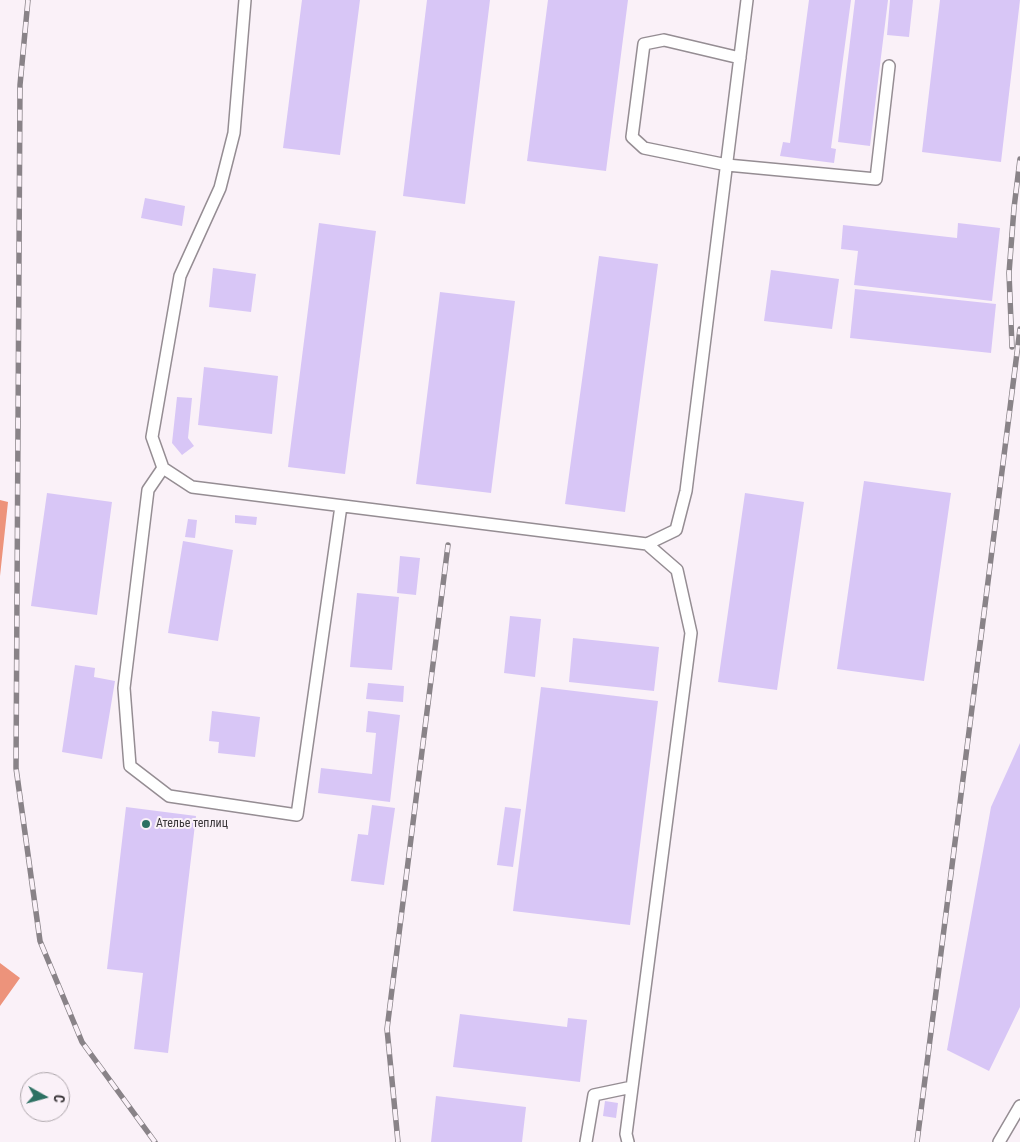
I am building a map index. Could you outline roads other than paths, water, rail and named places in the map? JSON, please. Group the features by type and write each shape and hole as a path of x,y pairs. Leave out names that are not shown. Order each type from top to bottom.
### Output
{"lane":[{"path":"246,0 234,133 220,188 180,276 152,437 163,468 192,487 647,544 676,530 686,491 747,0"},
{"path":"740,58 664,40 644,44 632,137 644,148 727,165 876,179 889,66"},
{"path":"163,468 148,490 124,688 130,766 169,796 297,815 341,506"},
{"path":"628,1142 626,1134 691,633 677,570 647,544"},
{"path":"586,1142 594,1095 632,1087"},
{"path":"999,1142 1020,1106"}],"railway":[{"path":"28,0 20,85 16,768 40,941 82,1042 155,1142"},
{"path":"1012,347 1009,273 1020,159"},
{"path":"917,1142 1020,329"},
{"path":"398,1142 387,1029 448,545"}],"place":[{"name":"Ателье теплиц","path":"146,824"}]}
